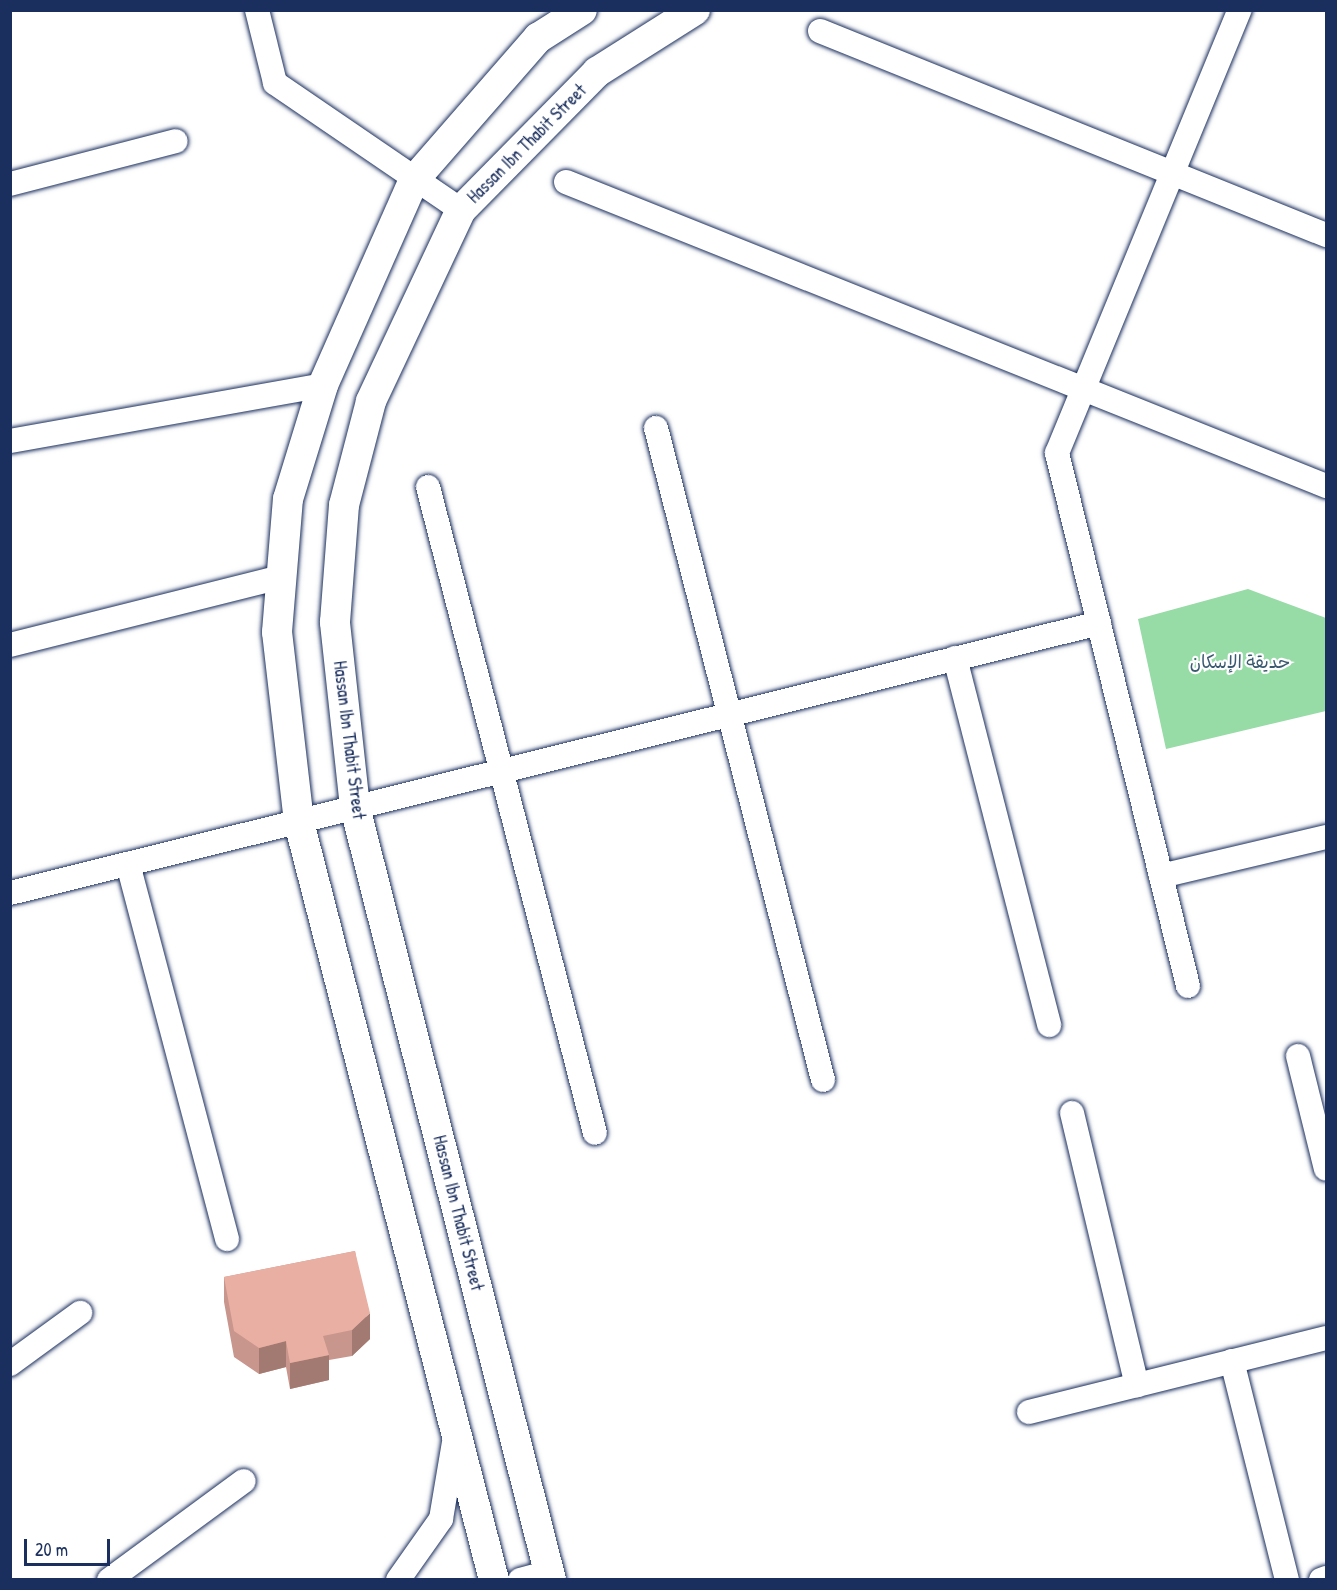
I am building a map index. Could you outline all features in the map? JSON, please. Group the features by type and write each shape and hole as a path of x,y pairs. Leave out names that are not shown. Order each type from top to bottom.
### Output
{"street":[{"path":"257,10 275,83 414,180 462,210"},
{"path":"494,1580 299,822 277,632 288,499 323,386 414,180 538,38 582,10"},
{"name":"Hassan Ibn Thabit Street","path":"550,1576 355,807 335,622 344,505 371,401 462,210 597,72 695,10"},
{"path":"1188,986 1057,453 1240,10"},
{"path":"820,30 1326,235"},
{"path":"10,184 176,141"},
{"path":"566,182 1326,486"},
{"path":"10,441 323,386"},
{"path":"656,428 823,1080"},
{"path":"428,487 595,1132"},
{"path":"10,645 281,577"},
{"path":"10,893 1099,623"},
{"path":"955,658 1048,1025"},
{"path":"1161,876 1326,837"},
{"path":"128,864 227,1239"},
{"path":"1298,1056 1326,1169"},
{"path":"1072,1113 1137,1385"},
{"path":"10,1364 80,1313"},
{"path":"1029,1412 1326,1338"},
{"path":"1232,1361 1287,1580"},
{"path":"398,1580 441,1519 456,1434"},
{"path":"110,1580 244,1481"},
{"path":"519,1580 550,1576"},
{"path":"1321,1580 1326,1578"}],"green space":[{"name":"حديقة الإسكان","path":"1248,589 1326,618 1326,711 1166,749 1138,619"}],"building":[{"path":"355,1251 370,1313 352,1330 323,1336 329,1355 290,1363 286,1341 259,1348 234,1331 224,1277"}]}
